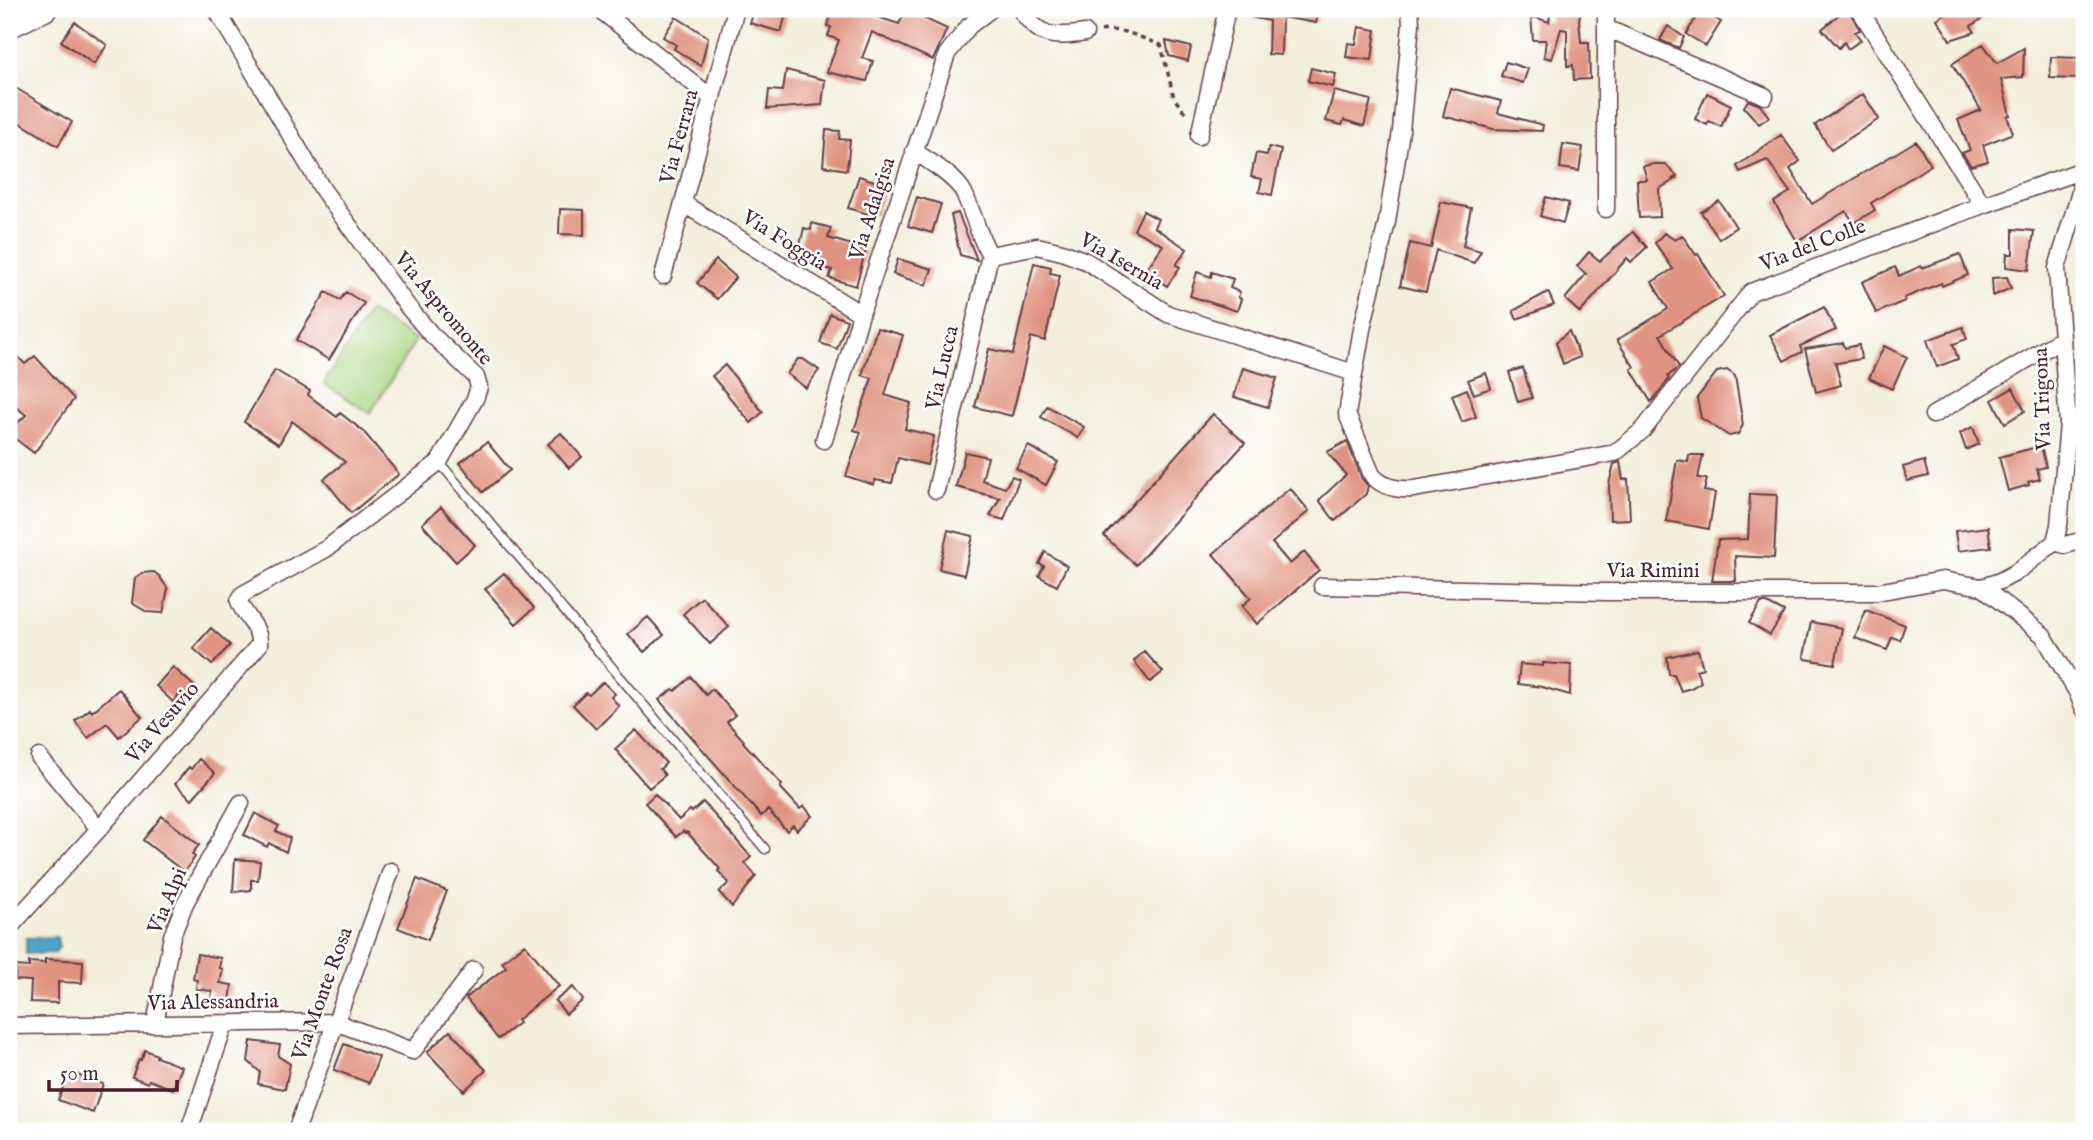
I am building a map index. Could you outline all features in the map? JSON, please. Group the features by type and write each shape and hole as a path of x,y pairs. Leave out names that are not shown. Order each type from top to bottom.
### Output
{"street":[{"path":"9,26 45,9"},
{"name":"Via Aspromonte","path":"216,9 323,190 408,307 430,333 476,377 479,387 475,399 439,462 326,548 243,594 239,601 260,636 259,645"},
{"path":"599,9 712,97"},
{"name":"Via Ferrara","path":"663,276 736,9"},
{"name":"Via Adalgisa","path":"824,440 861,314 947,54 969,26 991,9"},
{"path":"1199,136 1227,9"},
{"path":"1354,373 1387,222 1401,131 1409,9"},
{"path":"1606,9 1606,209"},
{"path":"1025,11 1029,21 1045,35 1060,37 1085,33"},
{"path":"1861,12 1983,205"},
{"path":"1606,28 1765,96"},
{"path":"914,150 963,190 983,244 990,255"},
{"name":"Via del Colle","path":"1354,373 1347,414 1372,475 1378,483 1406,489 1615,453 1643,430 1751,292 2083,168"},
{"name":"Via Trigona","path":"2055,542 2059,525 2068,424 2057,268 2080,192 2083,168"},
{"name":"Via Foggia","path":"684,204 861,314"},
{"name":"Via Isernia","path":"990,255 1037,246 1062,251 1086,261 1168,314 1354,373"},
{"name":"Via Lucca","path":"936,490 990,255"},
{"path":"1933,415 2062,339"},
{"path":"1982,587 2015,573 2055,542 2065,545 2084,540"},
{"name":"Via Rimini","path":"1322,586 1607,592 1877,592 1943,580 1982,587"},
{"path":"1982,587 2043,635 2077,692 2084,709"},
{"name":"Via Vesuvio","path":"9,928 259,645"},
{"path":"38,757 99,829"},
{"name":"Via Alpi","path":"155,1024 172,936 186,903 241,803"},
{"name":"Via Monte Rosa","path":"296,1131 391,871"},
{"name":"Via Alessandria","path":"9,1026 335,1022 413,1051 474,970"},
{"path":"189,1131 225,1024"}],"lane":[{"path":"439,462 765,849"}],"path":[{"path":"1085,33 1110,29 1126,30 1161,45 1174,98 1192,121 1199,136"}],"green space":[{"path":"369,311 416,340 370,413 324,384"}],"water":[{"path":"57,937 59,948 56,953 26,954 26,938"}],"building":[{"path":"755,9 787,11 781,32 750,23"},
{"path":"833,9 854,9 899,24 906,10 947,29 933,60 872,32 862,58 873,61 867,81 827,72 839,40 828,36 831,27 827,26"},
{"path":"1241,9 1319,9 1316,23 1282,17 1281,55 1268,54 1269,21 1241,15"},
{"path":"1551,9 1581,9 1581,42 1589,42 1590,79 1574,80 1573,65 1567,66 1567,30 1561,29 1552,59 1544,57 1546,40 1533,40 1531,16 1549,22"},
{"path":"1953,9 1997,9 1971,26 1975,32 1950,40 1937,19"},
{"path":"1701,10 1721,22 1706,46 1686,34"},
{"path":"1844,10 1851,14 1860,30 1855,32 1861,40 1848,49 1844,42 1839,48 1822,29"},
{"path":"676,17 708,37 701,66 674,49 676,45 663,37"},
{"path":"75,22 107,45 94,64 61,41"},
{"path":"1668,26 1684,37 1679,48 1660,40"},
{"path":"1359,27 1376,30 1372,60 1346,57 1348,43 1356,44"},
{"path":"1166,41 1191,47 1188,61 1169,56"},
{"path":"1983,44 1997,63 2024,48 2023,77 2001,79 2010,115 2007,116 2013,133 1983,145 1988,161 1971,166 1962,153 1970,150 1958,120 1981,110 1952,64"},
{"path":"2051,57 2080,58 2079,79 2050,78"},
{"path":"1506,62 1528,69 1523,83 1501,76"},
{"path":"1311,68 1336,74 1333,87 1308,81"},
{"path":"786,70 825,80 822,105 767,109 769,90 783,91"},
{"path":"9,84 72,122 58,146 9,116"},
{"path":"1450,88 1501,101 1498,113 1543,125 1542,131 1493,129 1443,116"},
{"path":"1334,91 1371,100 1364,126 1344,120 1342,125 1326,121"},
{"path":"1707,93 1731,105 1721,127 1709,121 1707,125 1695,119"},
{"path":"1863,94 1879,119 1831,150 1815,125"},
{"path":"1748,100 1760,105 1769,117 1759,124 1744,107"},
{"path":"826,130 840,131 839,139 850,140 847,170 823,166"},
{"path":"1781,135 1800,161 1790,169 1812,204 1916,141 1931,165 1871,203 1875,210 1854,223 1846,211 1797,241 1774,202 1790,192 1767,160 1740,172 1737,166"},
{"path":"1563,144 1583,147 1579,171 1560,168"},
{"path":"1269,147 1281,150 1272,195 1259,192 1262,179 1251,177 1256,153 1267,155"},
{"path":"1665,164 1677,176 1659,189 1660,217 1639,218 1637,180 1647,180 1643,166"},
{"path":"859,176 886,185 875,216 848,208"},
{"path":"917,197 941,204 932,233 908,226"},
{"path":"1546,197 1569,203 1563,223 1540,216"},
{"path":"1719,201 1736,227 1719,239 1701,212"},
{"path":"1441,202 1471,208 1463,246 1481,251 1474,263 1436,250 1426,292 1400,286 1410,243 1431,248"},
{"path":"560,209 584,210 584,235 559,234"},
{"path":"1143,211 1158,219 1154,227 1187,249 1176,265 1180,267 1167,286 1161,282 1157,288 1141,277 1163,245 1134,230"},
{"path":"958,213 977,260 960,255 951,215"},
{"path":"812,223 831,228 828,238 866,249 856,286 829,278 832,270 796,261 804,228 811,230"},
{"path":"2013,229 2034,231 2029,270 2006,267 2007,254 2013,254"},
{"path":"1633,232 1647,247 1631,262 1627,258 1580,313 1565,299 1586,274 1577,266 1589,252 1600,261"},
{"path":"1664,233 1675,240 1682,235 1696,255 1698,254 1724,296 1660,335 1679,367 1668,376 1669,379 1651,402 1617,340 1668,309 1652,282 1673,269 1655,243"},
{"path":"1960,254 1968,275 1904,298 1905,301 1876,313 1862,282 1895,267 1899,276"},
{"path":"898,259 932,269 926,285 893,274"},
{"path":"716,260 736,277 717,299 697,283"},
{"path":"1034,263 1051,267 1050,273 1060,275 1045,341 1031,337 1012,416 975,407 989,349 1013,354"},
{"path":"1197,272 1211,277 1212,272 1233,279 1230,288 1240,292 1238,297 1241,299 1237,311 1190,296"},
{"path":"2007,277 2011,288 1993,296 1992,278"},
{"path":"326,292 340,300 346,292 364,303 329,360 296,340"},
{"path":"1548,292 1554,305 1517,319 1513,311"},
{"path":"1824,307 1836,330 1800,346 1802,352 1784,361 1770,335"},
{"path":"830,314 847,320 837,349 820,343"},
{"path":"1963,327 1967,339 1953,344 1958,359 1937,367 1927,340"},
{"path":"877,328 903,335 885,395 911,403 905,429 934,436 927,465 898,458 892,483 875,480 874,485 846,476 861,432 854,430 872,378 862,375"},
{"path":"1569,331 1580,357 1563,364 1556,342"},
{"path":"1843,343 1845,348 1859,345 1861,359 1835,362 1841,385 1816,392 1805,349"},
{"path":"1884,346 1907,357 1892,389 1869,378"},
{"path":"9,348 25,364 35,356 74,399 34,453 9,434 26,415 9,401"},
{"path":"798,359 803,359 819,370 806,388 787,374"},
{"path":"725,365 763,412 751,423 712,376"},
{"path":"1243,368 1277,378 1268,407 1234,397"},
{"path":"1523,368 1532,398 1518,402 1509,372"},
{"path":"275,370 310,391 308,395 337,417 340,413 363,431 399,474 351,513 324,479 345,462 292,421 279,444 244,422"},
{"path":"1727,370 1735,376 1743,425 1738,434 1729,436 1701,418 1697,398 1717,372"},
{"path":"1486,373 1491,388 1474,394 1468,380"},
{"path":"2013,388 2025,411 2005,423 1992,400"},
{"path":"1467,389 1476,417 1462,422 1452,395"},
{"path":"1047,406 1084,427 1078,438 1041,417"},
{"path":"1213,414 1245,443 1136,565 1104,536"},
{"path":"1973,427 1979,444 1966,450 1960,433"},
{"path":"561,433 582,457 569,468 548,444"},
{"path":"1347,441 1362,479 1368,486 1366,494 1335,521 1319,500 1346,475 1327,452"},
{"path":"487,442 510,470 483,492 460,463"},
{"path":"1028,446 1058,462 1046,485 1016,468"},
{"path":"2041,446 2046,467 2037,469 2040,479 2008,491 1999,457"},
{"path":"965,452 988,457 982,480 1005,488 1012,476 1019,479 1004,520 990,516 1000,498 956,487"},
{"path":"1689,455 1703,455 1698,478 1707,479 1704,491 1715,493 1709,529 1666,521 1677,460 1688,462"},
{"path":"1924,461 1928,476 1907,481 1903,467"},
{"path":"1620,462 1623,480 1628,479 1630,519 1610,520 1609,484 1614,464"},
{"path":"1290,488 1309,511 1272,543 1290,564 1304,552 1319,570 1257,624 1242,606 1251,598 1213,554"},
{"path":"1750,494 1777,495 1774,558 1735,556 1736,581 1712,581 1718,540 1748,539"},
{"path":"441,507 475,545 456,562 422,524"},
{"path":"1988,527 1991,547 1958,551 1955,531"},
{"path":"948,530 973,536 964,575 939,569"},
{"path":"1045,552 1067,566 1057,586 1039,576 1044,566 1039,564"},
{"path":"154,572 168,589 163,613 147,612 132,603 135,578 142,573"},
{"path":"504,573 534,608 516,624 485,589"},
{"path":"702,597 729,627 710,644 683,614"},
{"path":"1761,603 1767,603 1784,612 1770,635 1749,623"},
{"path":"1866,610 1905,625 1900,640 1892,637 1887,650 1855,638"},
{"path":"648,617 664,635 644,652 628,634"},
{"path":"1811,622 1842,628 1835,664 1806,659 1804,656"},
{"path":"211,628 230,645 212,665 193,648"},
{"path":"1698,650 1703,668 1696,670 1701,682 1681,691 1674,674 1669,674 1667,657"},
{"path":"1144,651 1163,672 1150,682 1134,661"},
{"path":"1543,663 1571,665 1570,695 1518,684 1520,664 1543,666"},
{"path":"173,667 194,686 185,696 178,696 173,702 156,686"},
{"path":"691,677 706,695 712,689 724,702 735,715 727,722 782,785 780,787 800,809 804,806 812,816 797,830 793,825 787,831 768,810 761,816 659,700"},
{"path":"603,682 615,694 611,697 619,706 596,729 573,705"},
{"path":"119,689 142,717 119,737 107,723 88,738 75,721 90,709 92,712"},
{"path":"636,730 666,763 660,769 665,775 649,788 615,749"},
{"path":"199,759 215,773 192,799 175,784"},
{"path":"655,794 679,820 703,802 751,857 745,863 756,876 732,907 719,892 729,883 718,871 720,869 687,832 683,831 676,837 645,803"},
{"path":"255,813 279,826 276,831 290,838 286,852 269,843 267,847 244,835"},
{"path":"162,816 199,845 192,854 195,857 184,872 143,840"},
{"path":"235,859 260,861 258,880 251,880 251,890 233,892"},
{"path":"417,879 447,891 428,940 398,928"},
{"path":"525,944 559,986 498,1039 466,998 506,967 502,962"},
{"path":"197,954 221,958 219,968 223,969 220,983 232,985 230,1001 211,999 212,991 196,989 197,980 193,979"},
{"path":"45,959 83,961 82,983 58,982 58,1003 30,1002 31,981 15,980 16,966 29,967 29,962 45,963"},
{"path":"573,987 583,1000 566,1014 555,1001"},
{"path":"450,1031 486,1070 464,1091 427,1052"},
{"path":"251,1041 280,1045 278,1056 290,1064 285,1089 258,1084 260,1072 248,1061"},
{"path":"344,1044 379,1057 369,1083 334,1070"},
{"path":"145,1050 182,1067 173,1089 132,1077"},
{"path":"69,1072 103,1084 93,1113 58,1100"}]}
